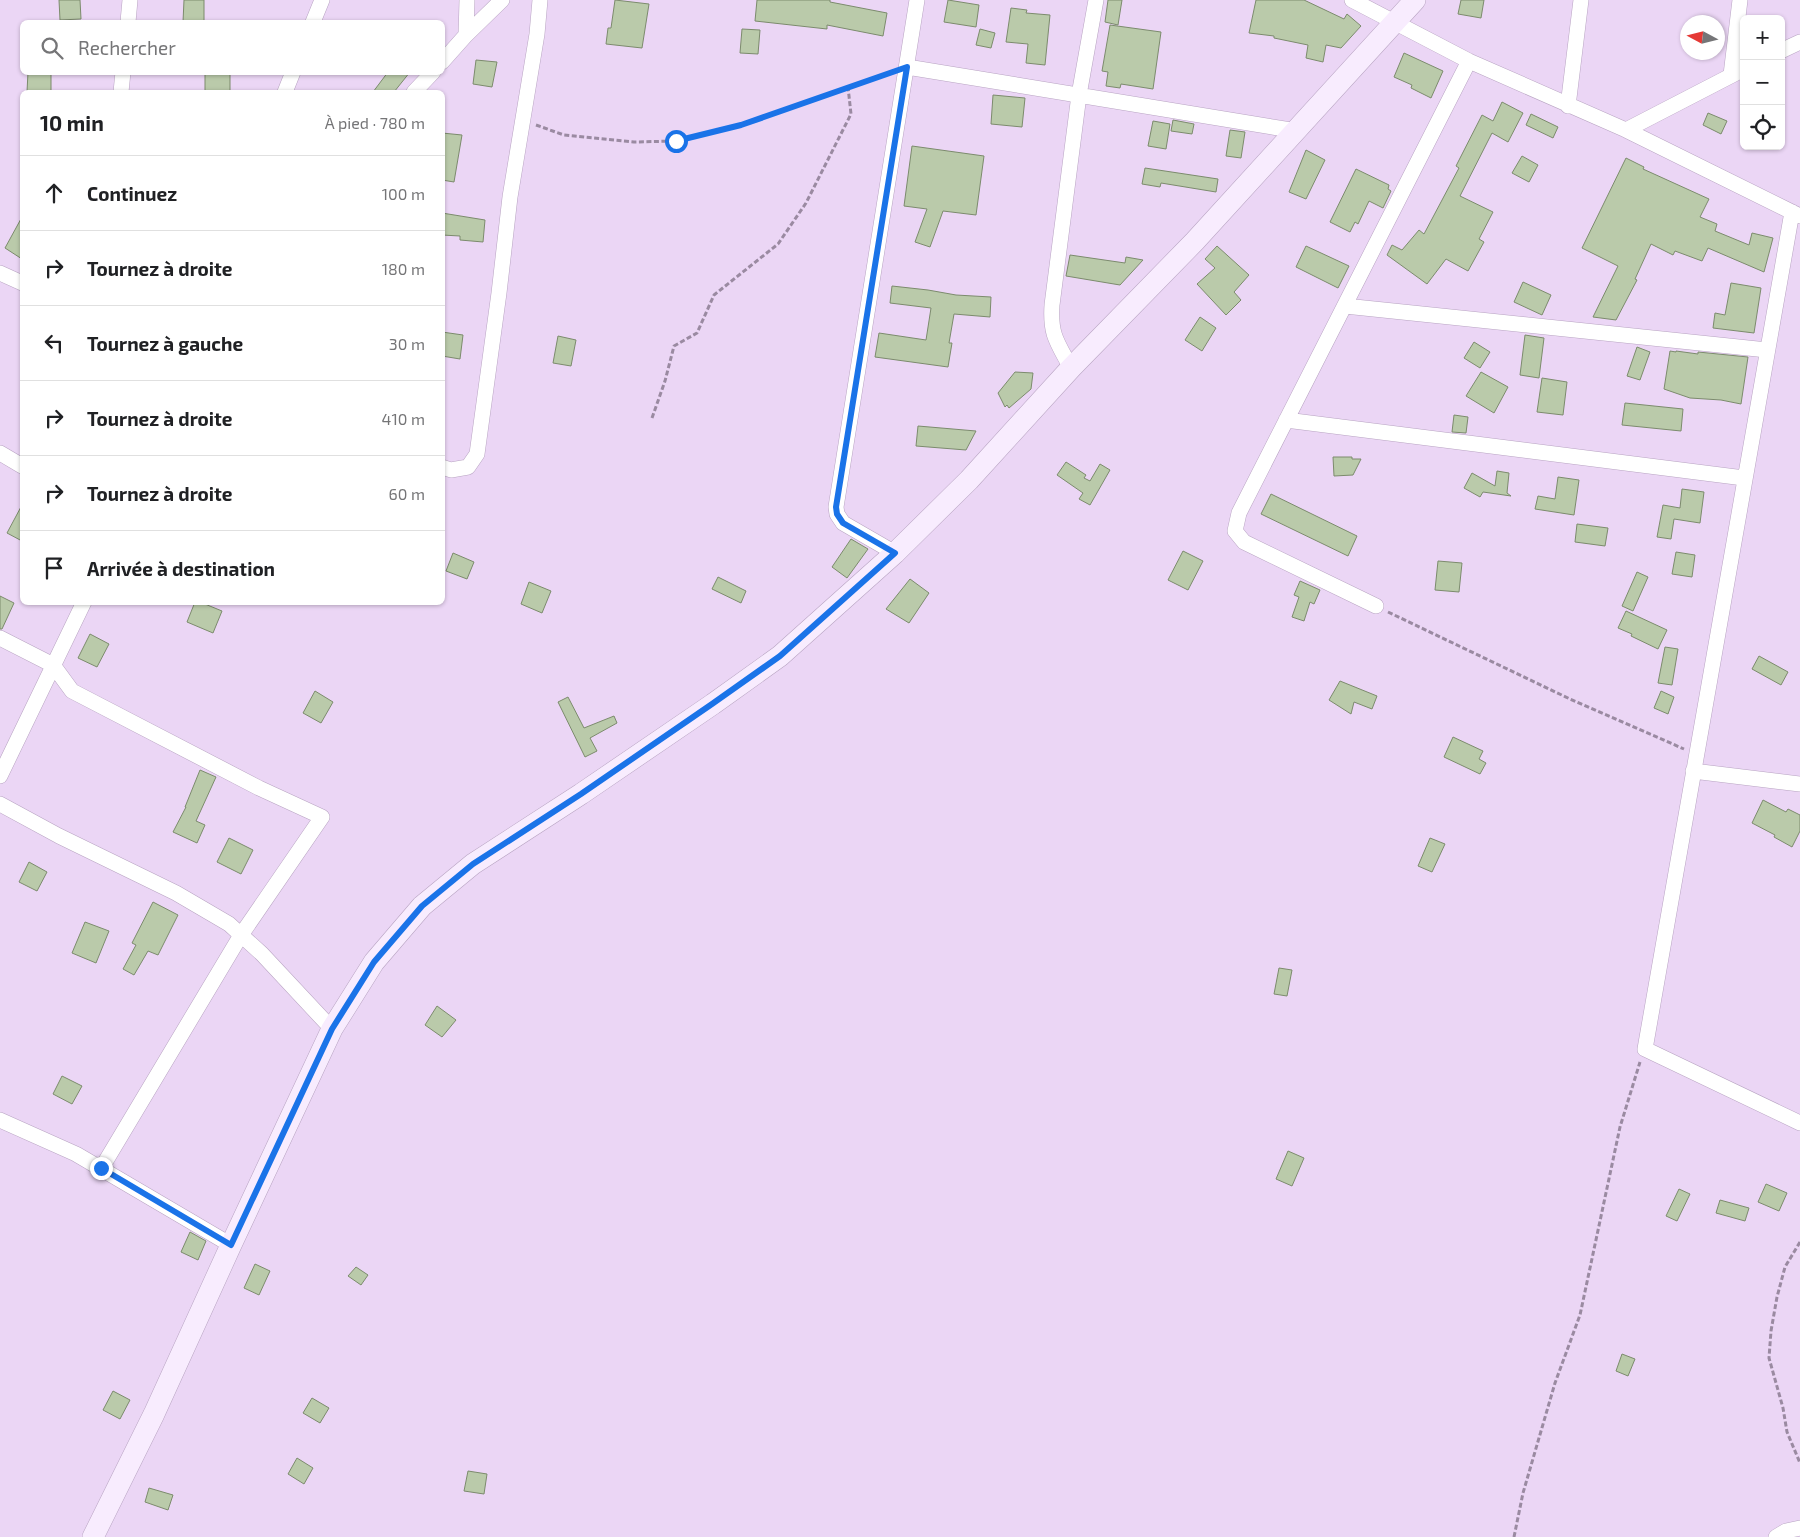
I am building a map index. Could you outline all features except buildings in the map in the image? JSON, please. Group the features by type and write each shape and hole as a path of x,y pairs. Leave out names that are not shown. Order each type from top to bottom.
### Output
{"main road":[{"path":"93,1537 154,1414 332,1029 374,962 422,906 473,864 581,794 780,656 895,553 969,480 1070,368 1195,241 1415,0"}],"street":[{"path":"128,20 130,0"},
{"path":"314,20 322,0"},
{"path":"466,35 467,0"},
{"path":"445,59 502,0"},
{"path":"445,468 451,470 468,467 476,454 499,293 510,198 540,0"},
{"path":"895,553 843,523 837,514 836,507 917,0"},
{"path":"1070,368 1054,336 1051,322 1052,304 1079,95 1096,0"},
{"path":"1352,0 1470,61 1568,106 1626,130 1796,214 1767,350 1645,1049 1800,1123"},
{"path":"1568,106 1581,0"},
{"path":"1626,130 1737,72 1740,0"},
{"path":"1785,49 1800,42"},
{"path":"1376,606 1244,542 1235,531 1239,514 1286,420 1470,61"},
{"path":"907,67 1297,131"},
{"path":"121,90 123,75"},
{"path":"286,90 292,75"},
{"path":"416,90 430,75"},
{"path":"0,273 20,282"},
{"path":"1345,306 1767,350"},
{"path":"1286,420 1744,478"},
{"path":"0,453 20,465"},
{"path":"0,776 83,605"},
{"path":"0,638 53,665 72,691 258,788 322,817 241,935 101,1168"},
{"path":"1693,771 1800,784"},
{"path":"0,804 59,836 176,893 229,924 262,954 332,1029"},
{"path":"0,1120 76,1154 231,1245"},
{"path":"1776,1537 1786,1531 1800,1528"}],"path":[{"path":"523,121 564,135 634,142 676,141 741,125 907,67"},
{"path":"652,418 665,381 674,346 697,333 714,294 778,244 806,203 851,114 848,87"},
{"path":"1376,606 1570,700 1696,754"},
{"path":"1514,1537 1524,1493 1555,1383 1580,1315 1620,1127 1634,1078 1645,1049"},
{"path":"1800,1242 1785,1267 1775,1306 1769,1358 1783,1408 1787,1432 1800,1463"}],"route":[{"path":"101,1168 231,1245 332,1029 374,962 422,906 473,864 581,794 780,656 895,553 843,523 837,514 836,507 907,67 741,125 676,141"}]}
